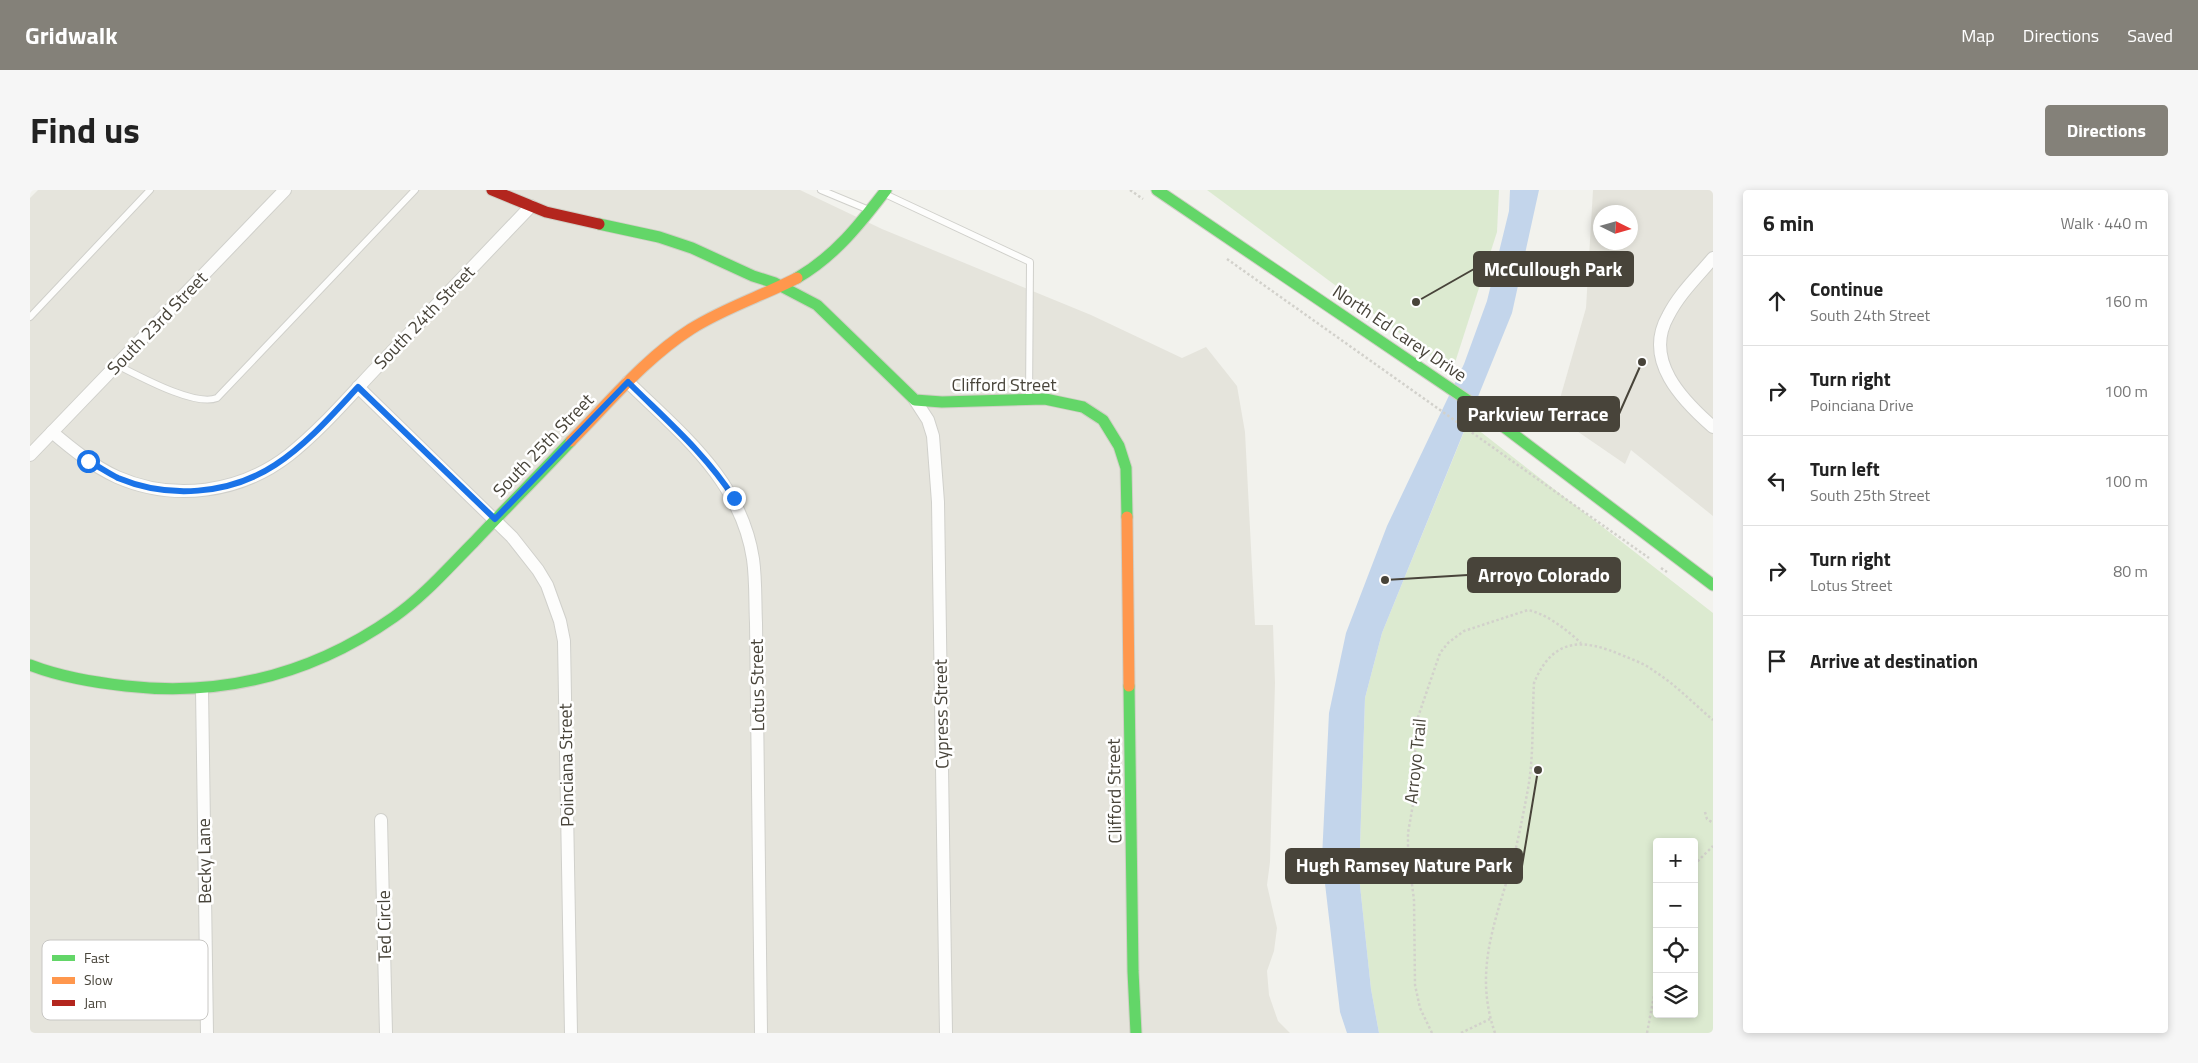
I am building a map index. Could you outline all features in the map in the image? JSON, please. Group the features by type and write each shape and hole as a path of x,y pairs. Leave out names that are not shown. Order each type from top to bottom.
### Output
{"street":[{"name":"South 23rd Street","path":"30,455 285,190"},
{"path":"492,190 546,212 659,237 692,248 752,276 780,286 817,305 915,400"},
{"name":"North Ed Carey Drive","path":"1157,190 1479,408 1713,585"},
{"name":"South 25th Street","path":"30,665 62,676 136,689 202,689 231,686 278,676 325,658 370,634 391,620 423,592 656,355 692,329 712,318 811,270 828,257 859,226 885,192"},
{"name":"South 24th Street","path":"52,432 88,461 116,477 149,488 204,490 240,482 274,466 304,442 531,206"},
{"path":"1713,258 1666,318 1661,342 1664,366 1675,388 1713,427"},
{"name":"Lotus Street","path":"628,382 695,448 724,483 742,517 753,558 756,643 761,1033"},
{"name":"Poinciana Street","path":"358,387 512,536 538,570 554,603 560,621 563,634 571,1033"},
{"name":"Clifford Street","path":"915,400 942,402 1029,399 1069,402 1097,414 1116,439 1123,452 1126,468 1133,971 1136,1033"},
{"name":"Cypress Street","path":"915,400 928,420 933,436 938,502 946,1033"},
{"name":"Becky Lane","path":"202,689 206,940"},
{"name":"Ted Circle","path":"381,820 386,1033"},
{"name":"Becky Lane","path":"207,1020 207,1033"}],"lane":[{"path":"30,317 150,190"},
{"path":"117,365 172,392 210,401 218,398 415,190"},
{"path":"821,190 870,211"},
{"path":"885,192 1030,262 1029,399"}],"path":[{"path":"1220,253 1654,562"},
{"path":"1660,567 1667,572"},
{"name":"Arroyo Trail","path":"1432,1033 1420,1008 1415,985 1414,900 1408,833 1416,787 1414,748 1418,717 1440,653 1464,631 1528,610 1546,617 1570,632 1581,643"},
{"path":"1496,1033 1490,1019 1487,995 1487,953 1512,862 1528,788 1534,683 1540,669 1556,651 1581,643 1610,650 1654,671 1713,720"},
{"path":"1704,812 1707,819 1713,822"},
{"path":"1698,861 1713,846"},
{"path":"1647,1033 1653,1001"},
{"path":"1461,1033 1490,1019"}],"shaded area":[{"path":"38,190 800,190 882,229 1091,315 1182,358 1206,347 1237,386 1245,432 1255,625 1273,625 1275,683 1270,862 1267,885 1277,928 1274,951 1267,971 1269,995 1278,1021 1290,1033 30,1033 30,198"},
{"path":"1593,190 1713,190 1713,516 1631,450 1625,464 1555,416 1586,308"}],"green space":[{"path":"1207,190 1499,190 1497,232 1452,372"},
{"path":"1468,422 1713,613 1713,1033 1379,1033 1371,989 1359,876 1365,698 1382,633"}],"water":[{"path":"1510,190 1539,190 1512,313 1382,633 1365,698 1359,876 1371,989 1379,1033 1347,1033 1340,1012 1322,858 1329,713 1346,633 1387,526 1464,364 1487,301 1509,211"}],"traffic: fast":[{"path":"797,278 835,249 856,227 886,190"},
{"path":"1157,190 1479,408 1713,585"},
{"path":"599,224 659,237 692,248 753,276 775,283 817,305 915,400 942,402 1045,399 1083,407 1103,420 1119,446 1126,468 1127,517"},
{"path":"30,665 53,673 89,681 162,689 198,688 233,684 299,667 363,637 416,600 571,441"},
{"path":"1129,686 1133,971 1136,1033"}],"traffic: slow":[{"path":"571,441 642,368 674,341 717,315 797,278"},
{"path":"1127,517 1129,686"}],"traffic: jam":[{"path":"492,190 546,212 599,224"}],"place":[{"name":"McCullough Park","path":"1416,302"},
{"name":"Parkview Terrace","path":"1642,362"},
{"name":"Arroyo Colorado","path":"1385,580"},
{"name":"Hugh Ramsey Nature Park","path":"1538,770"}],"route":[{"path":"88,461 116,477 149,488 185,492 222,487 257,475 289,455 332,415 358,387 495,519 628,382 695,448 734,498"}]}
